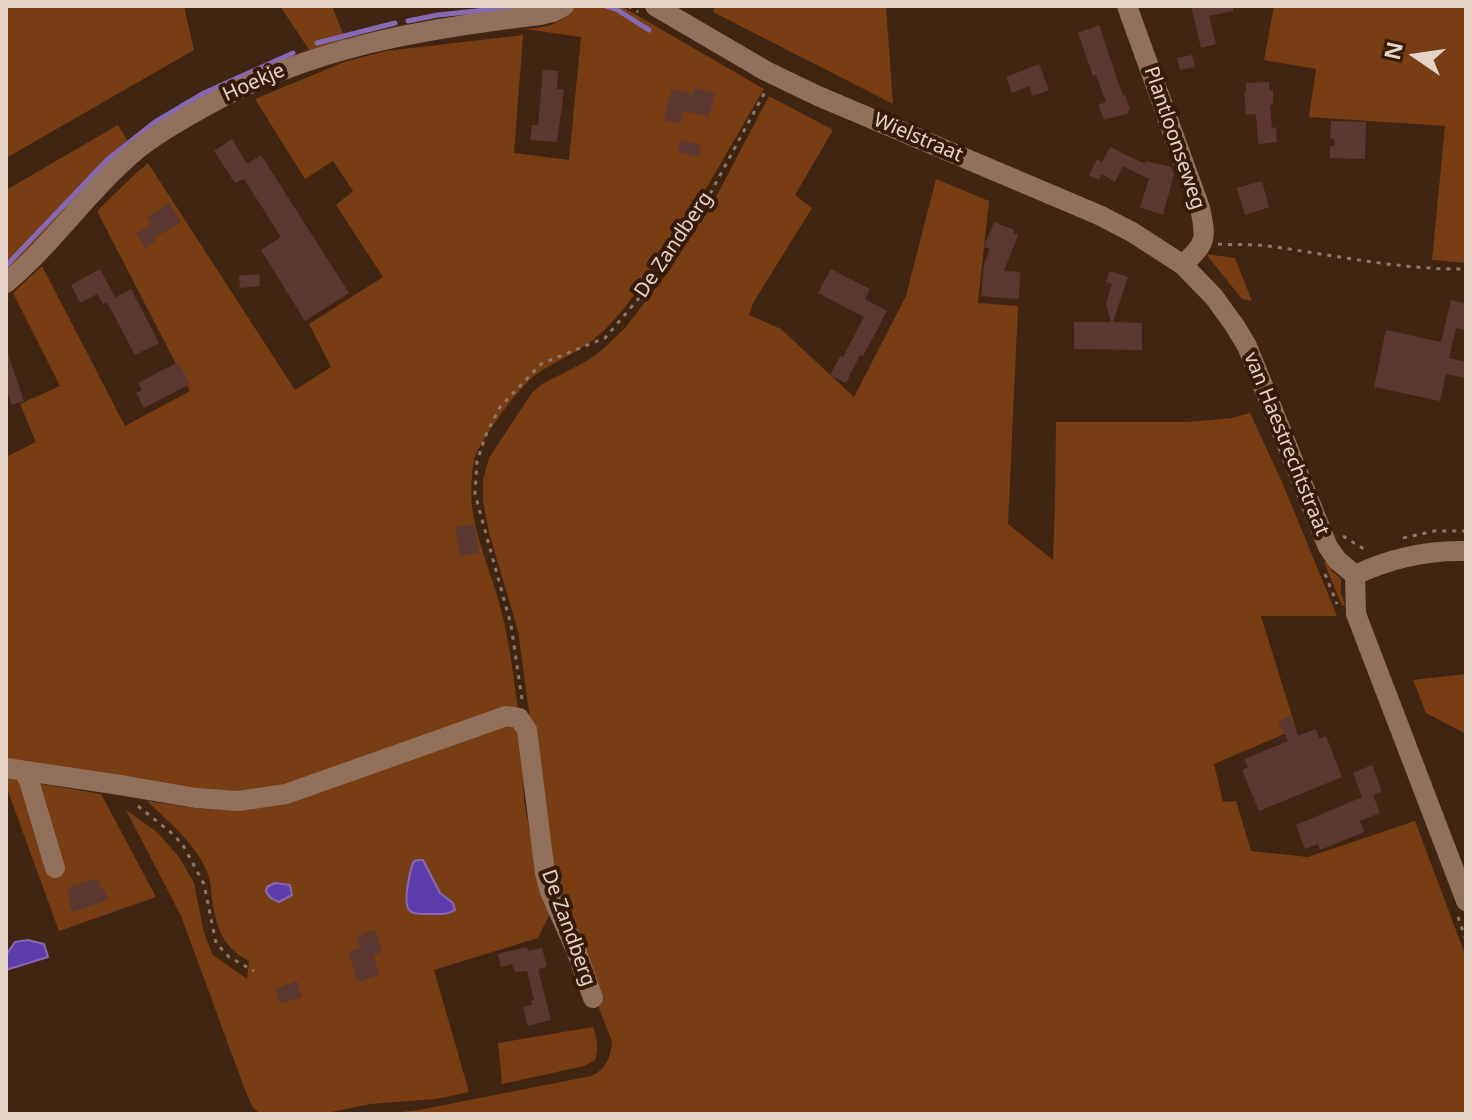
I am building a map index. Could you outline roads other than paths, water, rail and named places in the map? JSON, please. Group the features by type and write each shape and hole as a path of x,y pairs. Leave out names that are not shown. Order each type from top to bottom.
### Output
{"street":[{"name":"Hoekje","path":"6,283 111,172 140,147 171,125 229,93 314,57 357,45 416,32 540,15 564,6"},
{"name":"Wielstraat","path":"655,6 775,76 1099,215 1183,265"},
{"name":"Plantloonseweg","path":"1127,6 1204,226 1203,243 1183,265"},
{"name":"van Haestrechtstraat","path":"1183,265 1214,297 1247,346 1328,547 1337,560 1355,575"},
{"path":"1466,551 1429,551 1355,575 1356,614 1466,901"},
{"name":"De Zandberg","path":"15,769 196,798 238,801 286,794 506,716 519,718 527,730 550,892 593,998"},
{"path":"15,769 29,781 55,868"}],"waterway":[{"path":"408,21 524,6"},
{"path":"606,6 649,30"},
{"path":"317,43 395,23"},
{"path":"6,266 107,160 155,122 204,93 293,53"}]}
